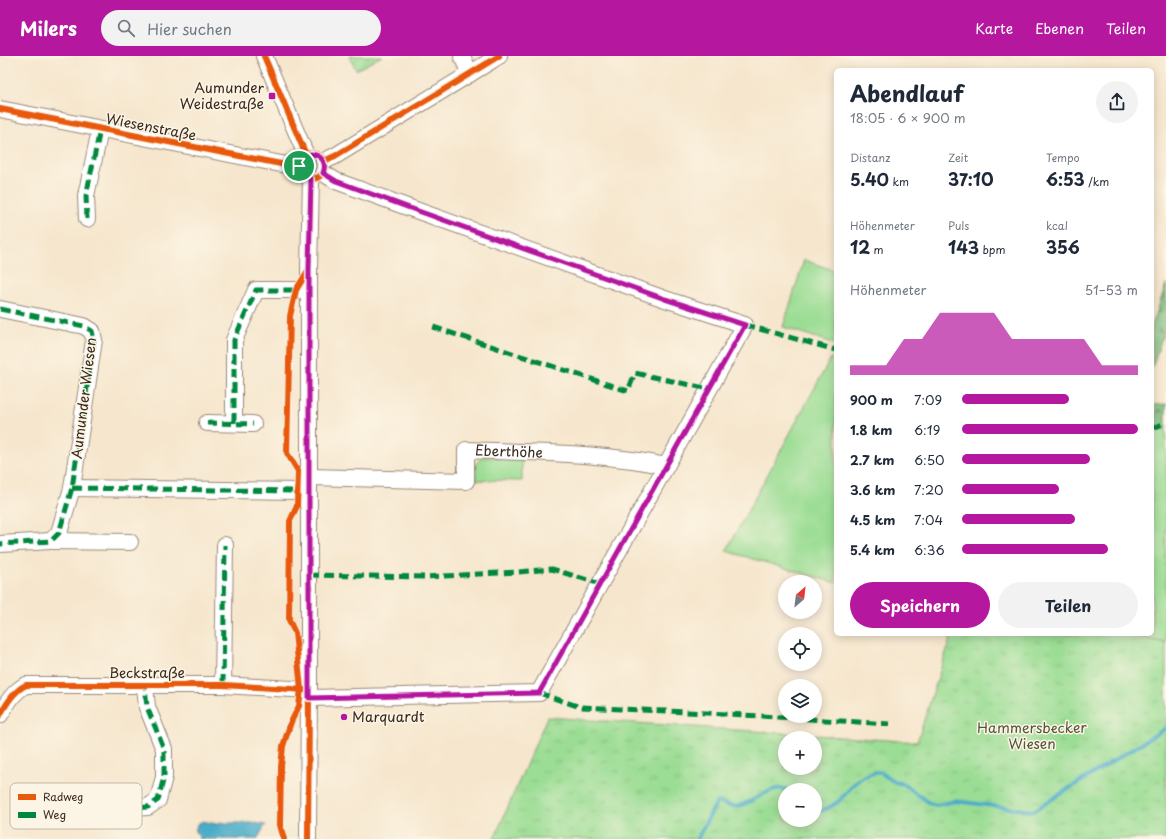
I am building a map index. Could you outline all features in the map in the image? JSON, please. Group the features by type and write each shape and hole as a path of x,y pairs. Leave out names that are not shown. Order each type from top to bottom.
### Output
{"street":[{"path":"264,56 302,160 299,170 304,177 319,171 335,156 499,56"},
{"path":"462,56 470,74"},
{"name":"Wiesenstraße","path":"0,109 100,130 281,164 302,160"},
{"path":"88,219 86,196 100,130"},
{"path":"302,160 311,154 316,154 320,157 309,291 308,839"},
{"path":"319,171 336,181 407,207 665,299 745,325 666,466"},
{"path":"234,424 234,340 256,290 309,291"},
{"name":"Aumunder Wiesen","path":"0,309 84,326 92,331 94,340 72,488 59,533 51,541"},
{"path":"207,422 253,424"},
{"name":"Eberthöhe","path":"309,484 466,481 466,450 604,456 666,466"},
{"name":"Beckstraße","path":"0,715 19,688 26,685 223,685 309,694 539,693 666,466"},
{"path":"72,488 298,492 309,484"},
{"path":"0,544 51,541 130,542"},
{"path":"223,685 225,545"},
{"path":"142,807 148,807 158,800 164,777 164,749 147,706 145,686"}],"green space":[{"path":"349,56 382,56 356,70"},
{"path":"804,260 834,270 834,343 783,327"},
{"path":"1166,284 1166,326 1154,362 1154,320"},
{"path":"831,358 834,359 834,582 822,579 822,575 809,575 726,551"},
{"path":"1166,404 1166,428 1154,431 1154,405"},
{"path":"1166,428 1166,643 1133,636 1154,636 1154,431"},
{"path":"482,457 522,458 522,481 476,480 476,463"},
{"name":"Hammersbecker Wiesen","path":"951,636 1131,636 1166,643 1166,839 494,839 547,717 778,733 778,775 822,775 822,736 917,742"}],"water":[{"path":"203,821 216,824 221,822 266,825 257,839 199,839 198,834 195,832 197,824"}],"waterway":[{"path":"822,810 838,802 856,782 864,776 876,772 881,773 895,782 904,784 929,803 937,805 955,801 1033,811 1166,728"},
{"path":"697,839 717,802 730,806 738,806 769,791 778,789"}],"marked path":[{"path":"87,219 86,196 100,130"},
{"path":"234,423 234,340 256,290 298,290"},
{"path":"0,309 84,326 92,331 94,340 72,488 59,533 51,541 0,544"},
{"path":"745,325 834,349"},
{"path":"433,327 628,391 635,373 709,389"},
{"path":"207,423 253,424"},
{"path":"1154,427 1166,423"},
{"path":"72,488 300,491"},
{"path":"223,685 225,545"},
{"path":"309,575 424,577 552,569 600,584"},
{"path":"142,807 148,807 158,800 164,777 164,749 147,707 145,686"},
{"path":"539,693 580,707 890,724"}],"cycle path":[{"path":"264,56 306,155"},
{"path":"324,161 335,156 499,56"},
{"path":"0,109 281,164 299,166"},
{"path":"312,153 321,157 325,166 321,175 312,179 303,175 299,166 303,157 312,153"},
{"path":"308,839 309,269 311,179"},
{"path":"284,839 280,825 281,767 283,746 291,722 299,706 301,689 295,633 289,620 290,521 297,506 298,471 287,453 290,316 296,290 309,269"},
{"path":"0,715 14,694 26,685 223,685 307,690"}],"place":[{"name":"Aumunder Weidestraße","path":"272,96"},
{"name":"Marquardt","path":"344,717"}],"route":[{"path":"316,154 324,161 325,165 323,173 336,181 665,299 745,325 539,693 309,698 309,269 312,194 311,179 304,177 299,170 299,166 302,157 316,154"}]}
